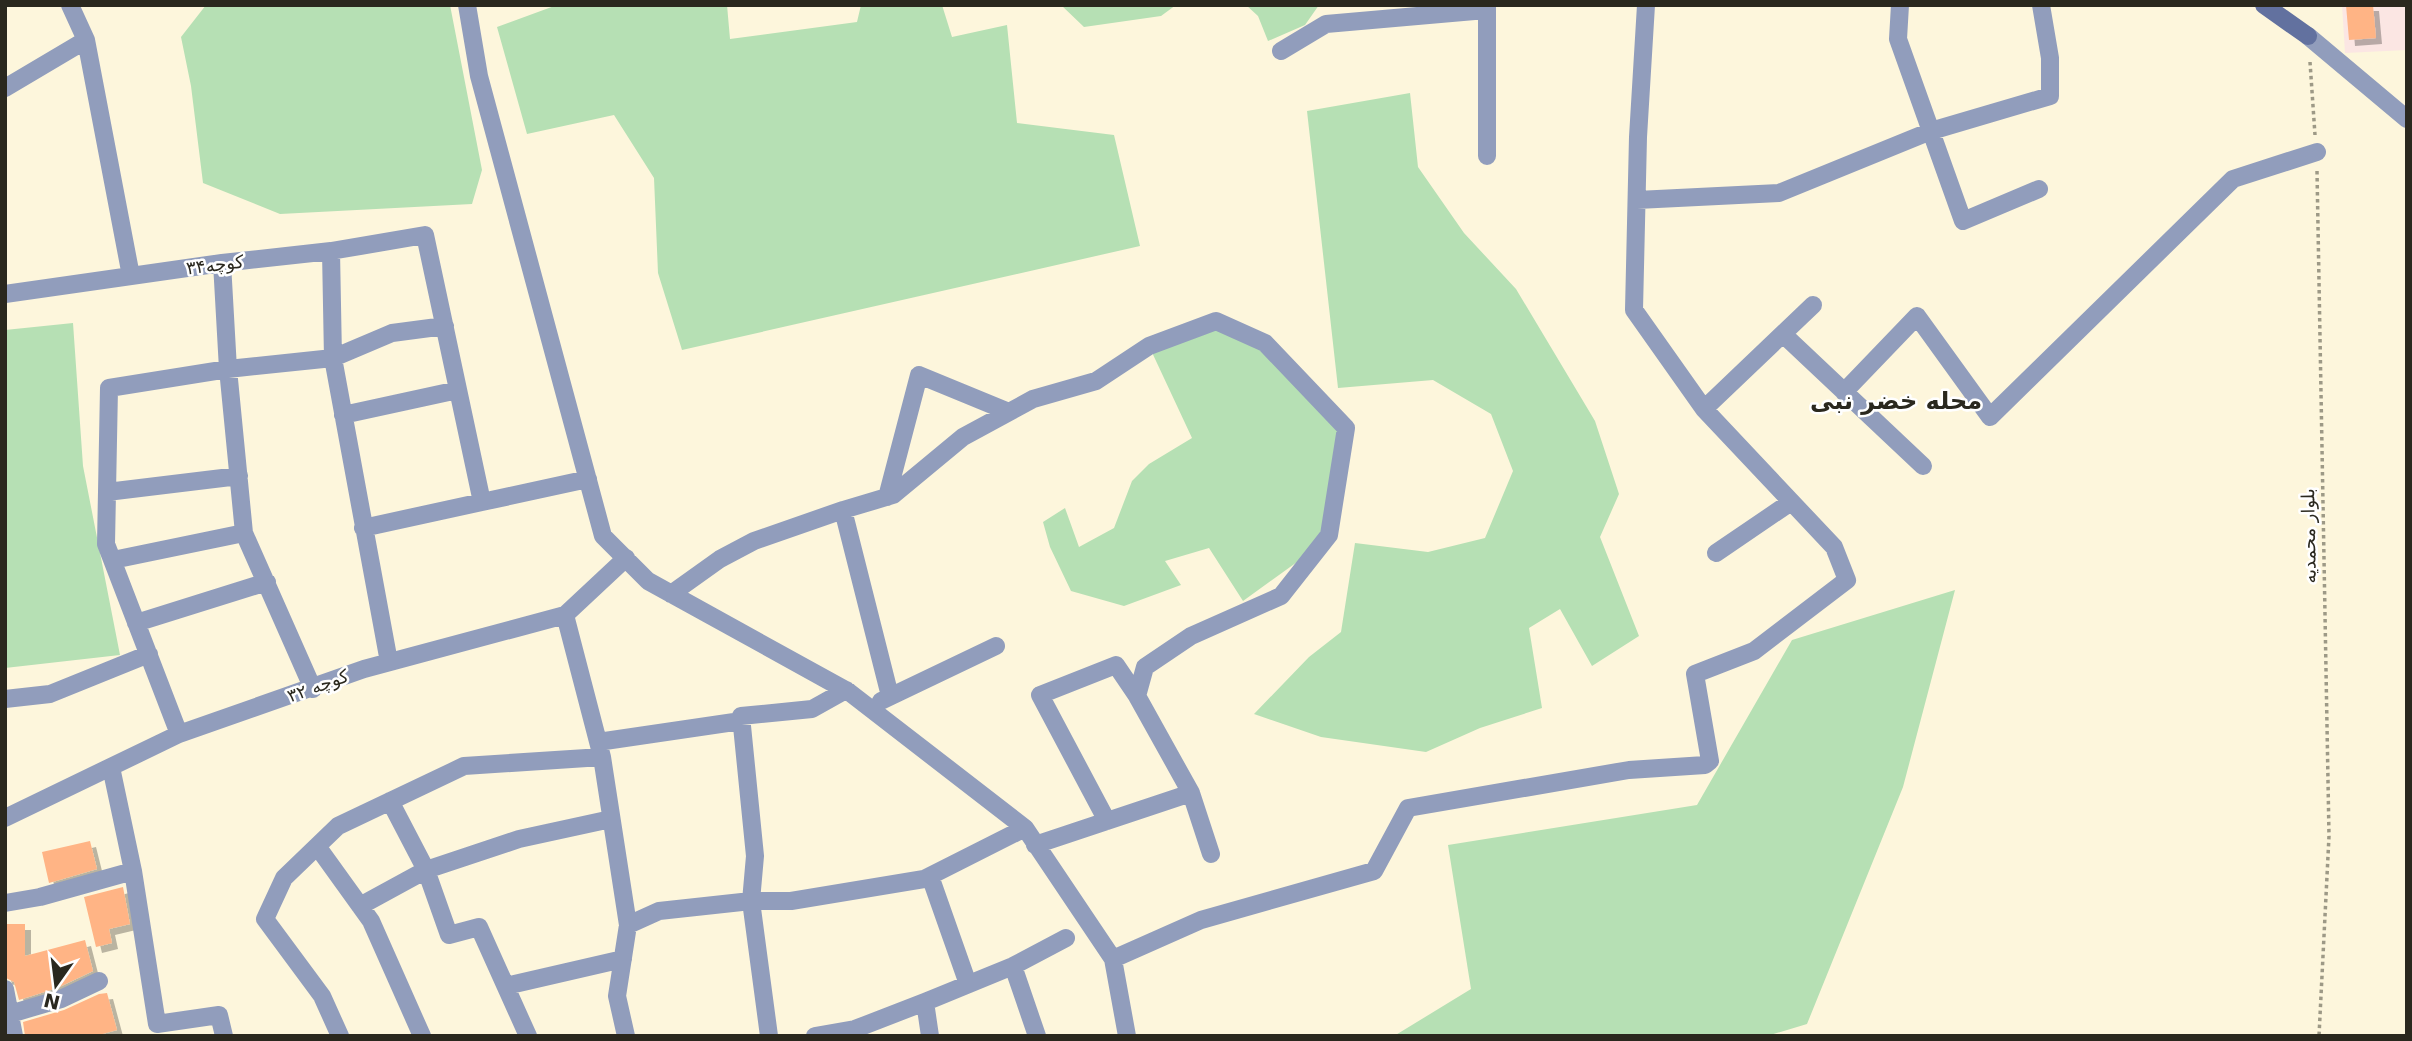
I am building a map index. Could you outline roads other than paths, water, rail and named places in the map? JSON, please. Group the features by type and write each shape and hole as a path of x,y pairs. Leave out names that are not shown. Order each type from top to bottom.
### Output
{"street":[{"path":"70,5 86,40 131,276"},
{"path":"467,5 479,76 603,536 648,581 846,690 1025,828 1113,959 1127,1036"},
{"path":"1113,959 1201,920 1374,871 1408,808 1629,770 1705,765 1710,761 1695,674 1754,651 1847,580 1834,547 1704,409 1634,310 1646,5"},
{"path":"1900,5 1898,39 1963,222 2039,189"},
{"path":"1637,200 1779,193 1931,131 2050,96 2050,58 2041,5"},
{"path":"2264,5 2308,36 2407,119"},
{"path":"1281,51 1326,24 1486,8 1487,156"},
{"path":"5,88 86,40"},
{"path":"1844,392 1917,316 1990,417 2233,179 2316,152"},
{"name":"کوچه۳۴","path":"5,294 222,263 331,251 425,235 445,326"},
{"path":"331,251 333,358 389,662"},
{"path":"222,263 228,369 244,533 313,689"},
{"path":"1704,409 1813,305"},
{"path":"671,594 720,559 754,541 893,495 963,437 1033,399 1096,381 1149,346 1216,321 1265,343 1346,428 1329,534 1281,596 1191,636 1145,667 1137,696"},
{"path":"179,734 106,544 109,388 228,369 333,358 392,333 445,326 482,502"},
{"path":"1783,334 1923,466"},
{"path":"887,497 919,375 1009,412"},
{"path":"343,415 458,390"},
{"path":"107,492 239,476"},
{"path":"363,528 588,479"},
{"path":"1716,553 1791,502"},
{"path":"843,510 890,696"},
{"path":"113,560 244,533"},
{"name":"کوچه ۳۲","path":"5,818 179,734 389,662 565,615 626,558"},
{"path":"136,623 267,582"},
{"path":"565,615 600,749 628,925 617,996 626,1036"},
{"path":"868,707 996,646"},
{"path":"5,699 50,694 149,654"},
{"path":"1107,821 1040,695 1116,665 1137,696 1191,793 1211,853"},
{"path":"769,1036 751,901 755,856 741,716 812,709 846,690"},
{"path":"340,1036 322,996 265,919 285,878 338,826 464,766 600,749 741,721"},
{"path":"111,767 133,871 157,1024 219,1015 224,1036"},
{"path":"1035,845 1191,793"},
{"path":"390,801 426,870 449,935 479,927 528,1036"},
{"path":"360,905 426,870 519,839 611,819"},
{"path":"628,925 659,911 751,901 791,901 924,879 1025,828"},
{"path":"317,846 371,921 422,1036"},
{"path":"5,903 40,897 133,871"},
{"path":"930,876 968,984"},
{"path":"815,1036 855,1029 925,1002 1013,965 1066,938"},
{"path":"506,986 623,959"},
{"path":"1013,965 1037,1036"},
{"path":"10,1014 61,999 99,981"},
{"path":"5,989 14,1036"},
{"path":"925,1002 930,1036"}],"district":[{"name":"محله خضر نبی","path":"1896,401"}]}
